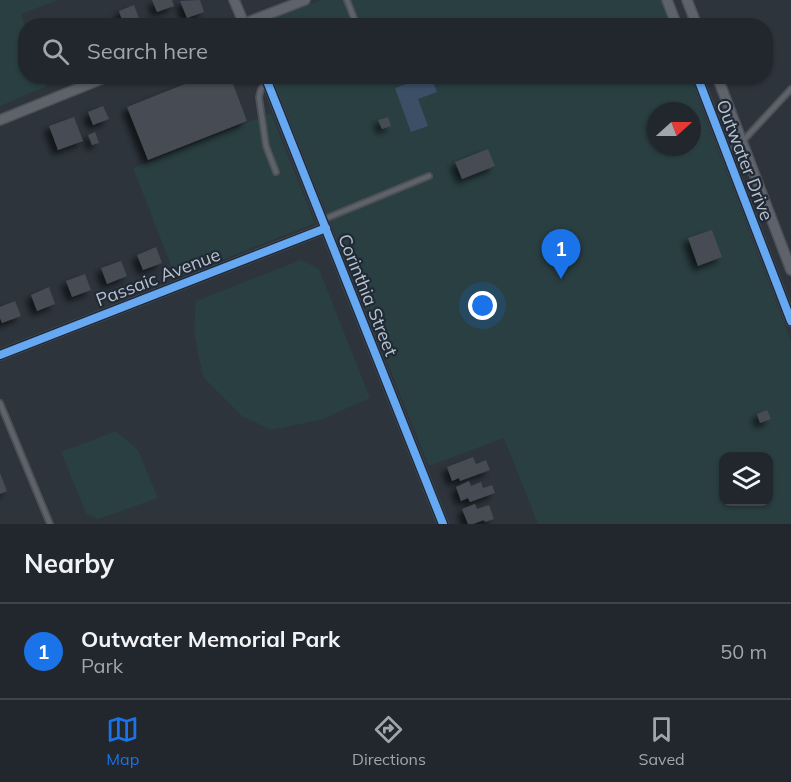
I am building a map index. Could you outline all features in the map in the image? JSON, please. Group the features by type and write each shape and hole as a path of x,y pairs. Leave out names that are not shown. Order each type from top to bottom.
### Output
{"street":[{"path":"234,0 240,18"},
{"path":"259,18 304,0"},
{"path":"667,0 674,18"},
{"path":"687,0 694,18"},
{"path":"0,120 89,84"},
{"name":"Corinthia Street","path":"269,84 443,524"},
{"name":"Outwater Drive","path":"700,84 791,321"},
{"name":"Outwater Drive","path":"720,84 791,270"},
{"name":"Passaic Avenue","path":"0,355 324,224"}],"lane":[{"path":"347,0 354,18"},
{"path":"264,84 259,97 266,146 276,172"},
{"path":"727,154 742,142 791,89"},
{"path":"324,224 429,176"},
{"path":"0,403 50,524"}],"green space":[{"path":"0,0 58,0 21,14 22,18 18,18 18,84 46,84 47,86 0,106"},
{"path":"321,0 661,0 668,18 272,18"},
{"path":"275,84 693,84 700,102 647,102 647,156 701,156 701,106 791,341 791,524 538,524 504,438 429,466"},
{"path":"271,113 315,223 176,278 133,168"},
{"path":"301,260 319,269 370,398 320,420 271,430 242,416 203,377 194,331 196,301"},
{"path":"116,431 138,450 158,498 98,519 86,513 61,452"}],"water":[{"path":"406,84 434,84 437,92 418,99 428,126 411,132 395,88"}],"building":[{"path":"152,0 172,0 174,6 157,12"},
{"path":"200,0 204,12 187,18 180,1"},
{"path":"134,5 139,18 121,18 119,11"},
{"path":"185,84 233,84 247,121 148,160 127,107"},
{"path":"103,106 109,119 93,125 88,112"},
{"path":"74,117 83,141 58,150 49,126"},
{"path":"388,117 391,126 382,129 378,120"},
{"path":"95,132 99,143 92,145 88,135"},
{"path":"488,149 495,166 462,179 455,162"},
{"path":"712,230 722,257 698,266 688,238"},
{"path":"156,247 162,263 143,270 137,255"},
{"path":"121,261 127,276 107,284 101,268"},
{"path":"85,274 91,290 72,297 66,281"},
{"path":"49,287 55,304 37,311 31,295"},
{"path":"15,301 21,316 2,323 0,307"},
{"path":"767,410 771,419 760,423 757,414"},
{"path":"473,457 476,464 486,460 490,470 460,481 459,478 452,481 447,467"},
{"path":"0,473 7,491 0,494"},
{"path":"469,481 471,486 481,482 483,488 492,485 495,493 470,502 468,498 461,501 456,487"},
{"path":"475,504 477,509 489,505 494,519 468,524 462,509"}],"cycle path":[{"path":"268,84 443,524"},
{"path":"700,84 791,321"},
{"path":"0,355 326,228"}],"place":[{"name":"Outwater Memorial Park","path":"561,279"}]}
